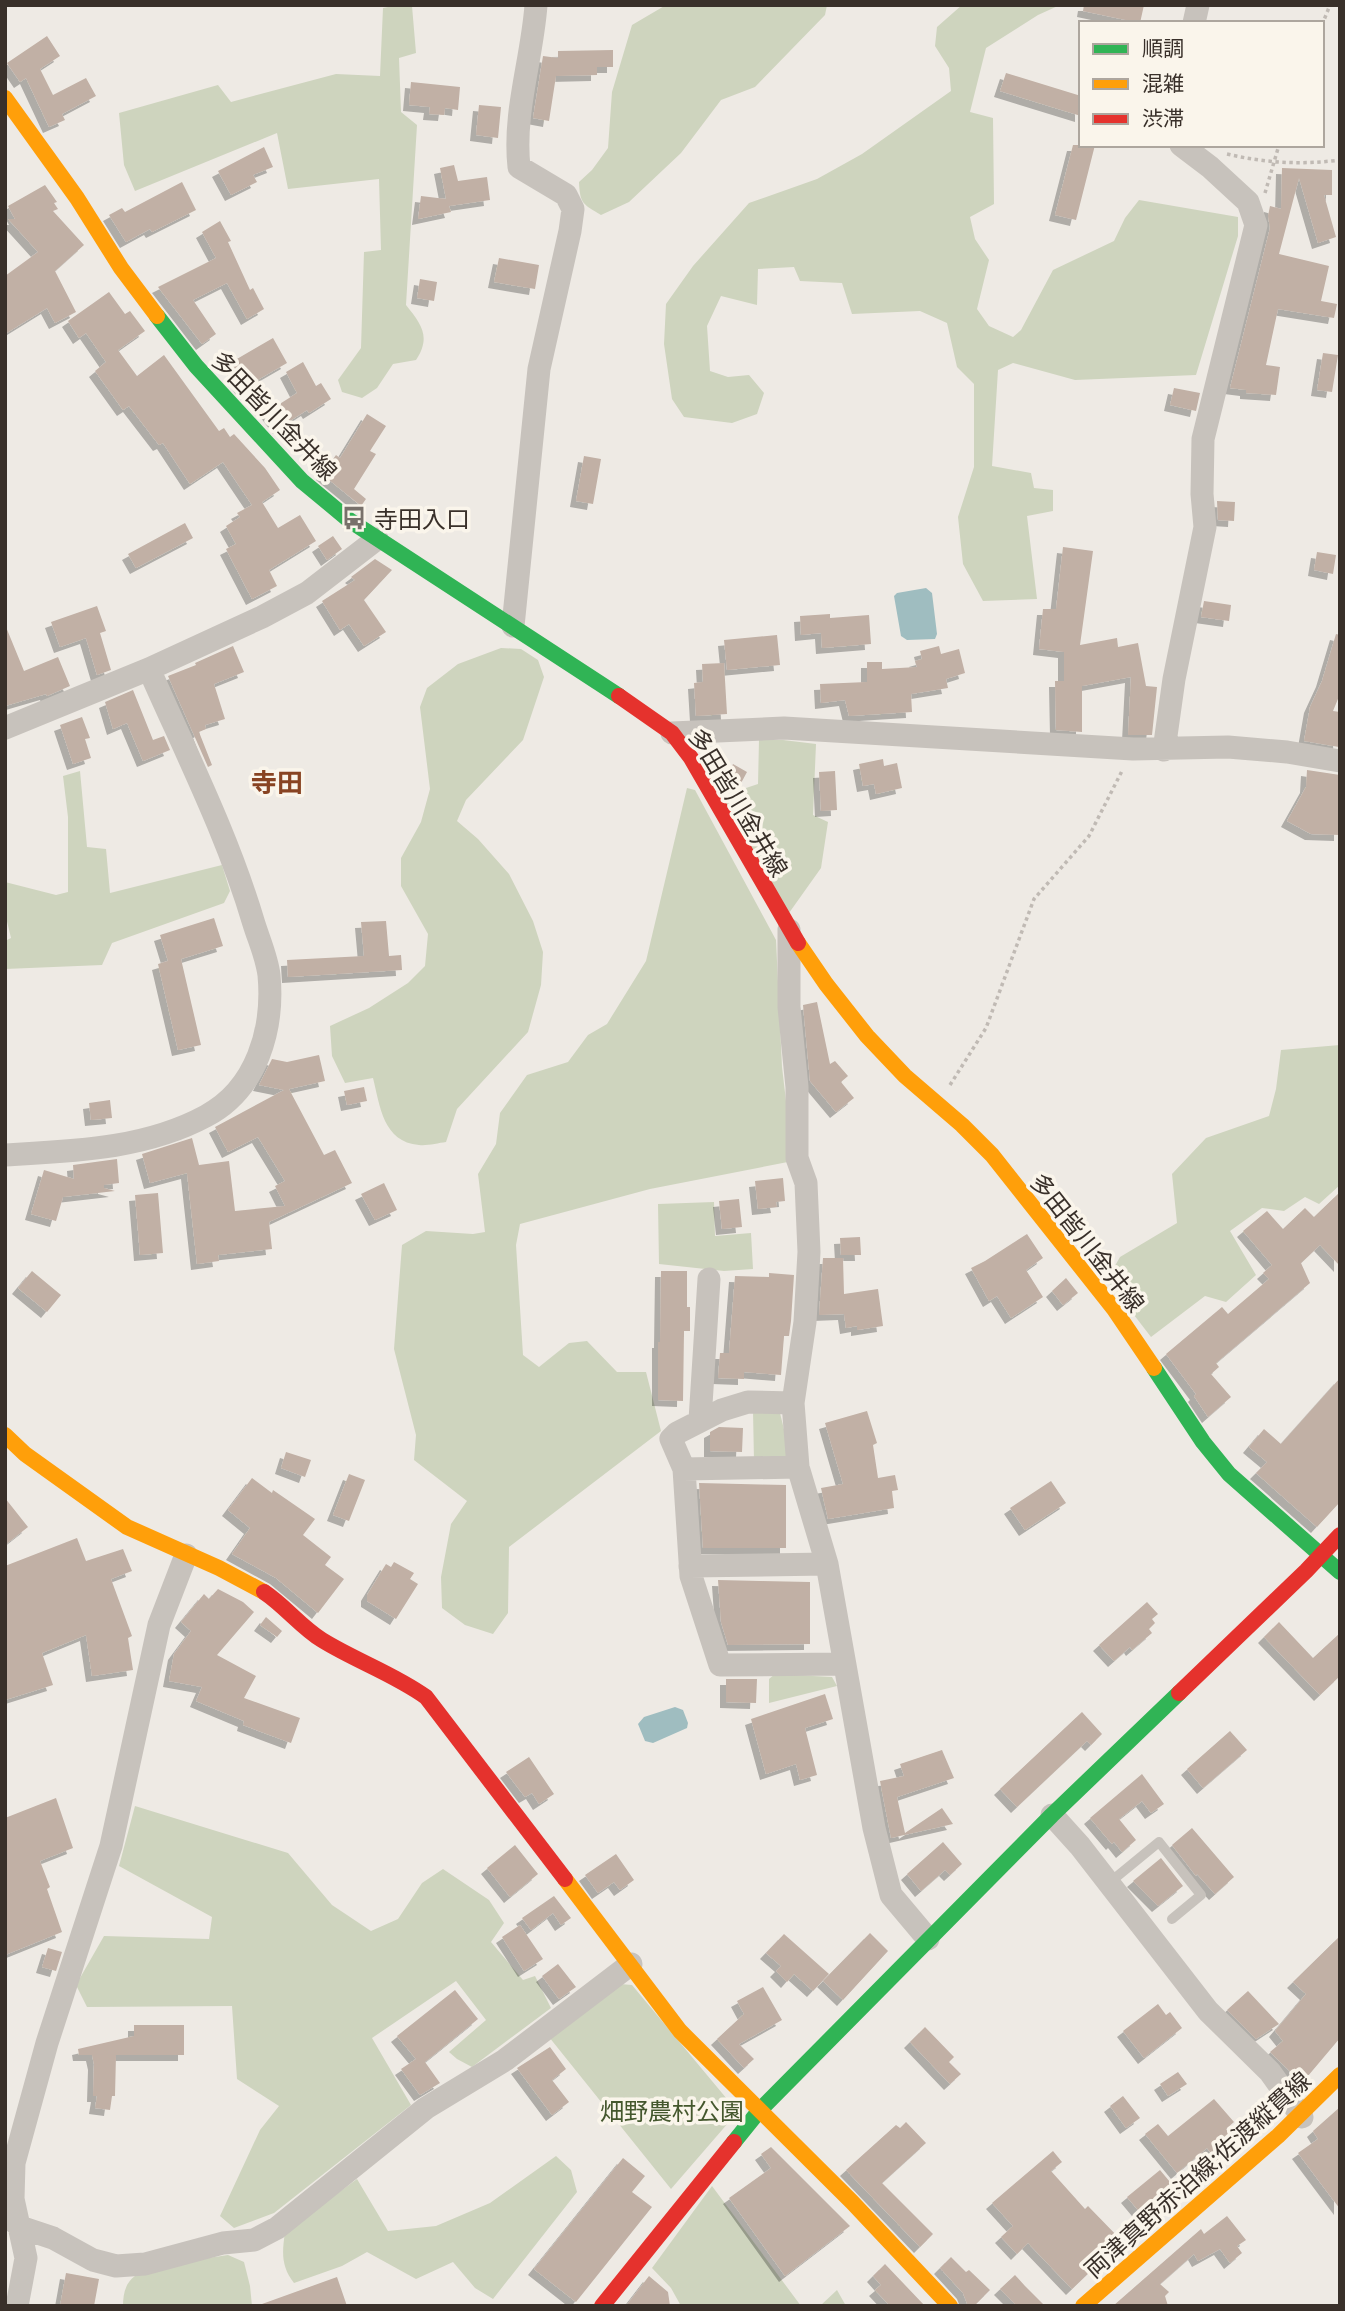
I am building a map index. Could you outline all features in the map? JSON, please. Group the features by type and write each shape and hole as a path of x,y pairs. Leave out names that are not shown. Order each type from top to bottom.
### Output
{"street":[{"path":"513,626 539,369 573,209 566,195 519,167 516,142 518,118 536,5"},
{"name":"多田皆川金井線","path":"5,98 77,198 121,268 196,366 302,481 349,520 672,733 691,758 789,930 826,984 867,1036 905,1076 992,1155 1114,1309 1203,1442 1229,1474 1340,1572"},
{"path":"1164,750 1174,679 1205,527 1202,494 1203,439 1256,225 1248,202 1184,147"},
{"path":"5,728 149,669 307,593 377,539"},
{"path":"5,1155 120,1146 163,1135 207,1116 226,1103 245,1084 254,1068 264,1038 269,1010 269,973 241,879 149,669"},
{"path":"672,733 784,728 1133,749 1228,747 1287,752 1340,761"},
{"path":"789,930 789,1007 797,1087 797,1158 806,1183 809,1252 806,1322 793,1403 798,1467 827,1563 874,1828 891,1895 928,1939"},
{"path":"700,1420 709,1279"},
{"path":"793,1403 748,1402 700,1420 671,1439 684,1469 691,1576 720,1665 843,1664"},
{"path":"5,1435 25,1454 127,1527 219,1568 267,1594 320,1639 408,1684 426,1697 680,2031 852,2202 950,2306"},
{"path":"684,1469 798,1467"},
{"path":"602,2306 759,2111 1052,1815 1340,1535"},
{"path":"17,2306 26,2258 13,2220 14,2163 47,2043 111,1846 159,1625 186,1555"},
{"path":"691,1566 827,1563"},
{"path":"1052,1815 1080,1846 1208,2011 1270,2072 1302,2117"},
{"path":"13,2220 54,2238 93,2260 116,2266 145,2264 223,2243 254,2240 277,2228 426,2108 505,2060 631,1964"},
{"name":"両津真野赤泊線;佐渡縦貫線","path":"1083,2306 1302,2117 1340,2075"}],"lane":[{"path":"1109,1883 1159,1842 1202,1895 1172,1919"}],"path":[{"path":"1256,225 1278,147"},
{"path":"1227,153 1274,162 1303,164 1340,160"},
{"path":"938,1104 986,1028 1034,899 1088,836 1133,749"}],"green space":[{"path":"666,5 827,5 825,15 755,87 721,100 681,153 629,202 601,215 584,203 579,182 592,170 608,148 612,92 632,25"},
{"path":"962,5 1060,5 1038,15 986,48 970,112 993,118 994,204 970,217 975,239 989,260 977,309 989,326 1013,337 1021,330 1053,270 1114,241 1125,218 1139,200 1238,217 1238,236 1196,375 1075,380 1013,363 998,370 992,466 1031,473 1034,488 1053,490 1053,511 1027,516 1037,599 983,601 963,564 958,517 974,467 974,384 957,367 947,323 920,311 852,314 842,283 800,281 794,267 758,269 757,305 721,296 707,326 710,371 728,377 749,375 764,393 757,414 732,423 684,417 672,399 664,344 666,304 693,266 749,203 817,179 862,154 951,91 949,68 935,46 937,27"},
{"path":"412,6 416,53 399,58 401,112 417,125 406,305 420,325 424,338 416,360 393,364 377,388 362,398 342,392 338,380 361,348 364,252 381,250 379,179 288,189 277,133 135,191 124,165 119,113 218,85 231,102 336,74 380,76 383,8"},
{"path":"501,648 521,649 538,660 544,677 523,740 466,800 457,821 478,839 509,874 533,921 543,952 541,985 528,1032 457,1109 446,1142 419,1145 407,1142 390,1130 381,1111 373,1078 345,1083 332,1056 330,1026 369,1008 408,983 425,966 428,934 401,886 401,858 421,822 430,789 420,707 427,688 458,664"},
{"path":"759,740 816,744 813,815 828,822 821,868 789,913 722,800 734,792 758,784"},
{"path":"80,771 87,847 106,849 110,893 222,865 230,891 224,903 112,943 102,965 5,969 5,941 11,938 5,913 5,882 56,895 68,892 68,817 63,776"},
{"path":"687,788 695,790 776,940 782,1067 793,1161 650,1189 520,1224 516,1245 523,1355 539,1367 569,1343 587,1341 617,1372 646,1372 661,1431 509,1547 508,1613 493,1634 465,1625 442,1608 441,1577 451,1524 467,1501 414,1460 416,1435 394,1349 402,1245 426,1231 473,1234 485,1232 478,1174 496,1144 500,1113 527,1075 568,1062 588,1035 607,1024 646,961"},
{"path":"1340,1045 1340,1185 1319,1204 1305,1197 1284,1211 1262,1208 1230,1231 1256,1275 1226,1302 1205,1296 1151,1337 1107,1280 1120,1257 1177,1223 1172,1174 1206,1138 1269,1116 1281,1050"},
{"path":"714,1202 715,1236 751,1233 753,1269 724,1271 659,1264 658,1204"},
{"path":"779,1409 790,1454 783,1461 754,1461 753,1411"},
{"path":"775,1674 832,1677 837,1686 769,1703 769,1679"},
{"path":"135,1806 288,1853 332,1905 371,1931 398,1919 422,1883 443,1869 489,1900 504,1923 491,1942 523,1980 535,1976 551,2008 472,2067 449,2052 486,2020 456,1981 372,2038 411,2105 274,2213 234,2228 220,2216 260,2130 279,2106 237,2079 232,2006 87,2007 76,1985 104,1936 209,1939 212,1917 119,1866"},
{"name":"畑野農村公園","path":"620,1984 632,1985 727,2099 735,2115 671,2189 549,2037"},
{"path":"556,2156 571,2170 577,2192 493,2299 475,2288 453,2262 416,2279 367,2252 342,2266 294,2283 287,2271 283,2253 285,2232 357,2179 388,2231 436,2226 490,2203"},
{"path":"712,2186 801,2306 681,2306 671,2288 652,2268"},
{"path":"228,2255 244,2262 252,2306 123,2306 129,2282 141,2273"},
{"path":"837,2290 846,2306 820,2306"}],"water":[{"path":"926,588 932,593 937,634 935,639 907,640 901,636 894,596 897,593"},
{"path":"675,1707 683,1710 687,1728 653,1743 645,1741 638,1724 644,1717"}],"building":[{"path":"1084,5 1144,5 1140,21 1083,11"},
{"path":"47,36 60,56 40,69 53,95 86,78 96,96 62,114 65,120 49,127 26,78 20,82 7,63"},
{"path":"613,50 613,67 597,67 597,75 556,76 549,121 533,118 543,56 558,58 558,51"},
{"path":"1006,73 1079,95 1079,115 1000,91"},
{"path":"411,82 460,87 458,110 445,108 444,115 429,114 430,107 409,105"},
{"path":"479,105 501,107 498,138 476,135"},
{"path":"1073,145 1094,147 1076,220 1055,215"},
{"path":"264,147 273,167 253,175 257,182 231,195 218,171"},
{"path":"454,165 458,181 487,177 490,200 449,206 451,212 418,219 421,196 446,199 440,168"},
{"path":"1282,168 1332,170 1332,195 1324,195 1336,237 1318,243 1299,178 1279,254 1329,266 1321,301 1337,304 1334,318 1278,309 1266,365 1280,367 1276,395 1246,393 1246,390 1230,388 1270,228 1270,206 1281,209"},
{"path":"182,182 196,210 126,242 109,215 122,208 125,212"},
{"path":"45,185 57,202 54,203 58,209 53,211 84,245 55,271 76,312 55,323 47,308 5,334 5,276 38,252 8,219 15,219 8,206"},
{"path":"220,221 231,241 228,242 250,290 253,288 264,309 247,319 227,283 193,300 216,334 202,344 158,287 216,258 202,232"},
{"path":"499,258 539,265 535,289 494,282"},
{"path":"420,279 437,282 434,301 417,298"},
{"path":"109,292 125,314 130,311 145,331 118,350 137,376 164,355 219,431 224,428 230,437 234,434 265,468 280,490 262,502 278,528 300,515 316,541 269,570 277,586 252,599 226,549 236,544 226,526 240,517 237,513 252,505 223,462 190,484 163,443 159,445 129,406 123,410 95,371 106,362 86,333 79,338 68,321"},
{"path":"273,338 287,363 242,389 231,373 234,370 230,363"},
{"path":"1323,353 1338,355 1332,392 1317,390"},
{"path":"303,362 316,386 321,383 331,399 279,428 267,412 297,393 286,372"},
{"path":"1174,388 1200,393 1196,411 1170,405"},
{"path":"367,414 386,426 370,451 376,454 354,489 366,499 361,506 322,474 336,455 340,458"},
{"path":"584,456 601,459 593,504 576,501"},
{"path":"1217,501 1235,502 1234,521 1218,520"},
{"path":"185,523 193,538 136,568 128,554"},
{"path":"333,536 342,549 327,560 318,546"},
{"path":"1063,547 1093,551 1080,645 1117,638 1118,647 1138,643 1146,686 1157,687 1152,735 1128,735 1131,677 1082,686 1082,732 1056,730 1055,681 1064,681 1064,652 1039,649 1043,609 1056,609"},
{"path":"1317,552 1336,555 1333,574 1314,570"},
{"path":"375,559 392,570 364,600 386,632 364,646 349,624 340,630 322,601 355,580 351,577"},
{"path":"1204,601 1231,605 1229,621 1201,617"},
{"path":"97,606 106,631 100,633 111,670 97,675 86,638 60,647 51,622"},
{"path":"830,614 830,618 869,615 871,644 822,648 821,633 801,635 800,616"},
{"path":"6,627 24,671 58,657 70,686 47,696 46,694 5,706"},
{"path":"1336,634 1340,635 1340,694 1333,711 1340,712 1339,747 1304,741 1310,707 1322,681"},
{"path":"777,635 780,665 727,670 724,640"},
{"path":"233,646 244,672 214,684 225,719 205,725 206,729 199,732 212,765 208,767 168,676"},
{"path":"939,646 941,654 959,649 965,673 946,679 948,688 911,694 912,712 849,716 845,700 821,703 820,684 867,682 867,662 882,662 882,669 917,667 915,661 922,659 920,651"},
{"path":"724,663 727,714 696,716 694,683 703,682 702,664"},
{"path":"133,690 153,740 164,736 170,750 143,761 127,723 113,729 105,702"},
{"path":"82,717 90,738 85,739 91,758 73,764 60,725"},
{"path":"883,759 884,766 897,763 902,788 876,794 874,784 863,786 859,764"},
{"path":"733,764 747,772 740,785 726,777"},
{"path":"1307,770 1340,775 1340,835 1311,834 1287,821 1306,787"},
{"path":"835,771 837,810 821,811 819,772"},
{"path":"214,918 223,946 181,959 201,1045 178,1050 158,964 168,961 160,935"},
{"path":"386,921 389,956 401,955 402,970 288,977 287,960 364,956 361,922"},
{"path":"817,1002 830,1064 835,1061 848,1076 841,1082 854,1098 836,1112 810,1081 803,1005"},
{"path":"319,1055 325,1081 289,1089 324,1155 335,1150 352,1183 269,1222 272,1249 218,1255 219,1261 197,1264 187,1173 150,1183 142,1154 192,1138 199,1165 229,1161 235,1211 285,1206 275,1186 285,1181 258,1137 228,1152 215,1127 284,1090 259,1085 272,1059 287,1062"},
{"path":"364,1087 367,1101 347,1105 344,1091"},
{"path":"110,1100 112,1118 91,1120 89,1103"},
{"path":"117,1159 119,1183 104,1185 104,1188 115,1191 63,1197 56,1221 31,1214 44,1170 74,1179 73,1165"},
{"path":"783,1178 785,1201 776,1202 777,1207 758,1209 755,1181"},
{"path":"384,1183 397,1210 375,1220 361,1194"},
{"path":"1340,1192 1340,1266 1320,1245 1301,1263 1310,1283 1216,1363 1219,1367 1211,1374 1231,1397 1208,1417 1194,1396 1196,1394 1166,1354 1222,1307 1228,1314 1269,1279 1263,1273 1272,1265 1243,1231 1267,1211 1283,1229 1305,1208 1314,1217"},
{"path":"158,1193 163,1253 140,1255 135,1195"},
{"path":"739,1199 742,1227 722,1229 719,1201"},
{"path":"1027,1234 1043,1258 1026,1270 1043,1297 1011,1318 997,1296 989,1301 971,1268"},
{"path":"860,1237 861,1255 841,1255 840,1238"},
{"path":"823,1258 843,1258 844,1294 878,1289 883,1326 857,1330 857,1326 846,1328 844,1314 819,1315"},
{"path":"32,1271 61,1295 47,1312 18,1288"},
{"path":"661,1271 687,1271 690,1331 684,1331 683,1401 658,1400"},
{"path":"769,1273 794,1275 791,1321 789,1336 784,1336 781,1375 744,1372 744,1379 718,1378 720,1353 729,1353 735,1276 769,1277"},
{"path":"1066,1278 1078,1293 1063,1305 1052,1291"},
{"path":"1340,1378 1340,1502 1317,1527 1256,1473 1267,1462 1249,1447 1264,1429 1281,1444"},
{"path":"867,1411 877,1443 873,1445 878,1478 895,1475 898,1490 892,1491 894,1508 828,1519 821,1488 843,1484 825,1423"},
{"path":"719,1427 743,1428 742,1452 710,1451 710,1432"},
{"path":"286,1452 311,1460 305,1477 281,1468"},
{"path":"349,1474 365,1480 349,1521 333,1515"},
{"path":"252,1478 315,1519 303,1535 331,1557 325,1565 344,1579 318,1613 276,1578 232,1554 250,1528 228,1510"},
{"path":"1051,1481 1066,1503 1025,1530 1010,1508"},
{"path":"699,1483 786,1485 786,1548 703,1548"},
{"path":"5,1498 28,1527 5,1545"},
{"path":"77,1538 86,1561 123,1549 132,1571 111,1579 132,1636 128,1638 133,1670 92,1676 86,1635 42,1653 53,1685 5,1700 5,1566"},
{"path":"394,1562 414,1573 410,1579 418,1584 396,1619 367,1601 367,1595 386,1564 391,1567"},
{"path":"718,1580 810,1582 810,1644 728,1645 721,1622"},
{"path":"218,1589 243,1602 254,1612 217,1655 256,1676 244,1698 300,1718 291,1743 243,1725 244,1721 196,1701 202,1687 169,1681 174,1654 191,1631 181,1622 204,1594 209,1599"},
{"path":"1147,1602 1158,1614 1152,1619 1155,1623 1149,1629 1152,1633 1114,1661 1099,1645"},
{"path":"266,1617 282,1631 277,1637 260,1625"},
{"path":"1279,1622 1313,1658 1340,1633 1340,1676 1320,1695 1264,1637"},
{"path":"726,1679 757,1679 756,1703 726,1702"},
{"path":"825,1694 833,1719 805,1728 817,1775 800,1780 796,1764 766,1774 751,1719"},
{"path":"1082,1712 1102,1734 1091,1745 1087,1741 1017,1807 1000,1789"},
{"path":"1230,1731 1247,1750 1203,1788 1187,1769"},
{"path":"942,1750 954,1778 897,1797 905,1833 942,1808 953,1824 891,1838 880,1781 904,1776 900,1764"},
{"path":"529,1757 554,1794 539,1804 532,1793 525,1797 506,1772"},
{"path":"1142,1774 1164,1804 1151,1813 1142,1801 1119,1819 1136,1840 1122,1852 1090,1818"},
{"path":"56,1798 73,1848 40,1861 62,1932 5,1955 5,1818"},
{"path":"1192,1828 1234,1877 1215,1894 1197,1874 1196,1876 1172,1845"},
{"path":"943,1842 962,1864 950,1875 945,1870 921,1891 907,1874"},
{"path":"515,1845 538,1874 510,1897 487,1868"},
{"path":"616,1854 634,1880 620,1890 614,1882 598,1893 585,1875"},
{"path":"1161,1858 1183,1886 1158,1906 1133,1881"},
{"path":"554,1896 571,1918 561,1925 553,1913 531,1930 522,1918"},
{"path":"520,1925 543,1959 524,1971 502,1937"},
{"path":"870,1933 888,1951 843,2000 823,1981"},
{"path":"784,1934 829,1974 813,1991 794,1974 787,1982 776,1971 781,1966 766,1953"},
{"path":"1340,1936 1340,2038 1302,2083 1270,2052 1283,2041 1275,2031 1306,1994 1293,1982"},
{"path":"48,1948 62,1952 56,1971 42,1967"},
{"path":"558,1964 576,1987 559,1999 542,1976"},
{"path":"763,1987 782,2020 739,2044 754,2059 744,2068 717,2039 744,2014 737,2001"},
{"path":"455,1990 478,2019 425,2062 440,2083 420,2095 401,2069 416,2059 397,2036"},
{"path":"1248,1991 1279,2024 1256,2039 1227,2010"},
{"path":"1158,2004 1166,2015 1170,2012 1182,2028 1144,2058 1123,2031"},
{"path":"134,2025 184,2025 184,2055 116,2055 115,2096 112,2096 110,2110 95,2108 97,2096 93,2096 92,2055 79,2055 78,2049 134,2036"},
{"path":"925,2027 954,2057 949,2062 961,2074 950,2084 910,2042"},
{"path":"550,2047 566,2069 552,2080 569,2102 552,2115 517,2068"},
{"path":"1178,2072 1187,2084 1168,2096 1160,2084"},
{"path":"1123,2096 1140,2118 1126,2128 1110,2106"},
{"path":"1214,2099 1234,2122 1226,2129 1238,2143 1217,2161 1207,2148 1177,2173 1145,2134 1158,2124 1168,2136"},
{"path":"1340,2107 1340,2209 1298,2153 1318,2139 1313,2131"},
{"path":"906,2122 926,2143 882,2183 933,2234 920,2247 846,2170 896,2125 900,2128"},
{"path":"771,2147 850,2226 785,2276 729,2198 771,2168 761,2154"},
{"path":"1053,2151 1062,2162 1051,2171 1085,2209 1088,2206 1122,2241 1072,2289 1028,2243 1017,2254 1001,2237 1013,2226 992,2203"},
{"path":"623,2158 645,2176 632,2192 652,2207 576,2302 534,2269"},
{"path":"1160,2170 1180,2194 1148,2222 1127,2197"},
{"path":"1227,2216 1246,2240 1237,2246 1242,2253 1230,2263 1220,2249 1198,2261 1194,2254 1160,2284 1169,2292 1165,2296 1168,2306 1113,2306 1201,2229 1204,2234"},
{"path":"951,2257 990,2290 974,2306 968,2306 963,2293 940,2268"},
{"path":"885,2264 925,2306 890,2306 875,2290 881,2285 873,2276"},
{"path":"66,2273 99,2279 94,2306 60,2306"},
{"path":"1015,2275 1045,2306 1017,2306 1000,2289"},
{"path":"649,2276 668,2292 670,2306 626,2306"},
{"path":"337,2277 347,2306 262,2304"}],"traffic: fast":[{"path":"157,316 196,366 302,481 349,520 619,696"},
{"path":"1154,1368 1203,1442 1229,1474 1340,1572"},
{"path":"734,2142 759,2111 1052,1815 1179,1693"}],"traffic: slow":[{"path":"5,98 157,316"},
{"path":"798,943 867,1036 905,1076 992,1155 1114,1309 1154,1368"},
{"path":"5,1435 25,1454 127,1527 219,1568 264,1592"},
{"path":"565,1879 680,2031 852,2202 950,2306"},
{"path":"1083,2306 1278,2136 1340,2075"}],"traffic: jam":[{"path":"619,696 672,733 691,758 798,943"},
{"path":"1179,1693 1340,1535"},
{"path":"264,1592 322,1640 426,1697 565,1879"},
{"path":"602,2306 734,2142"}],"place":[{"name":"寺田入口","path":"354,518"}],"district":[{"name":"寺田","path":"277,782"}]}
